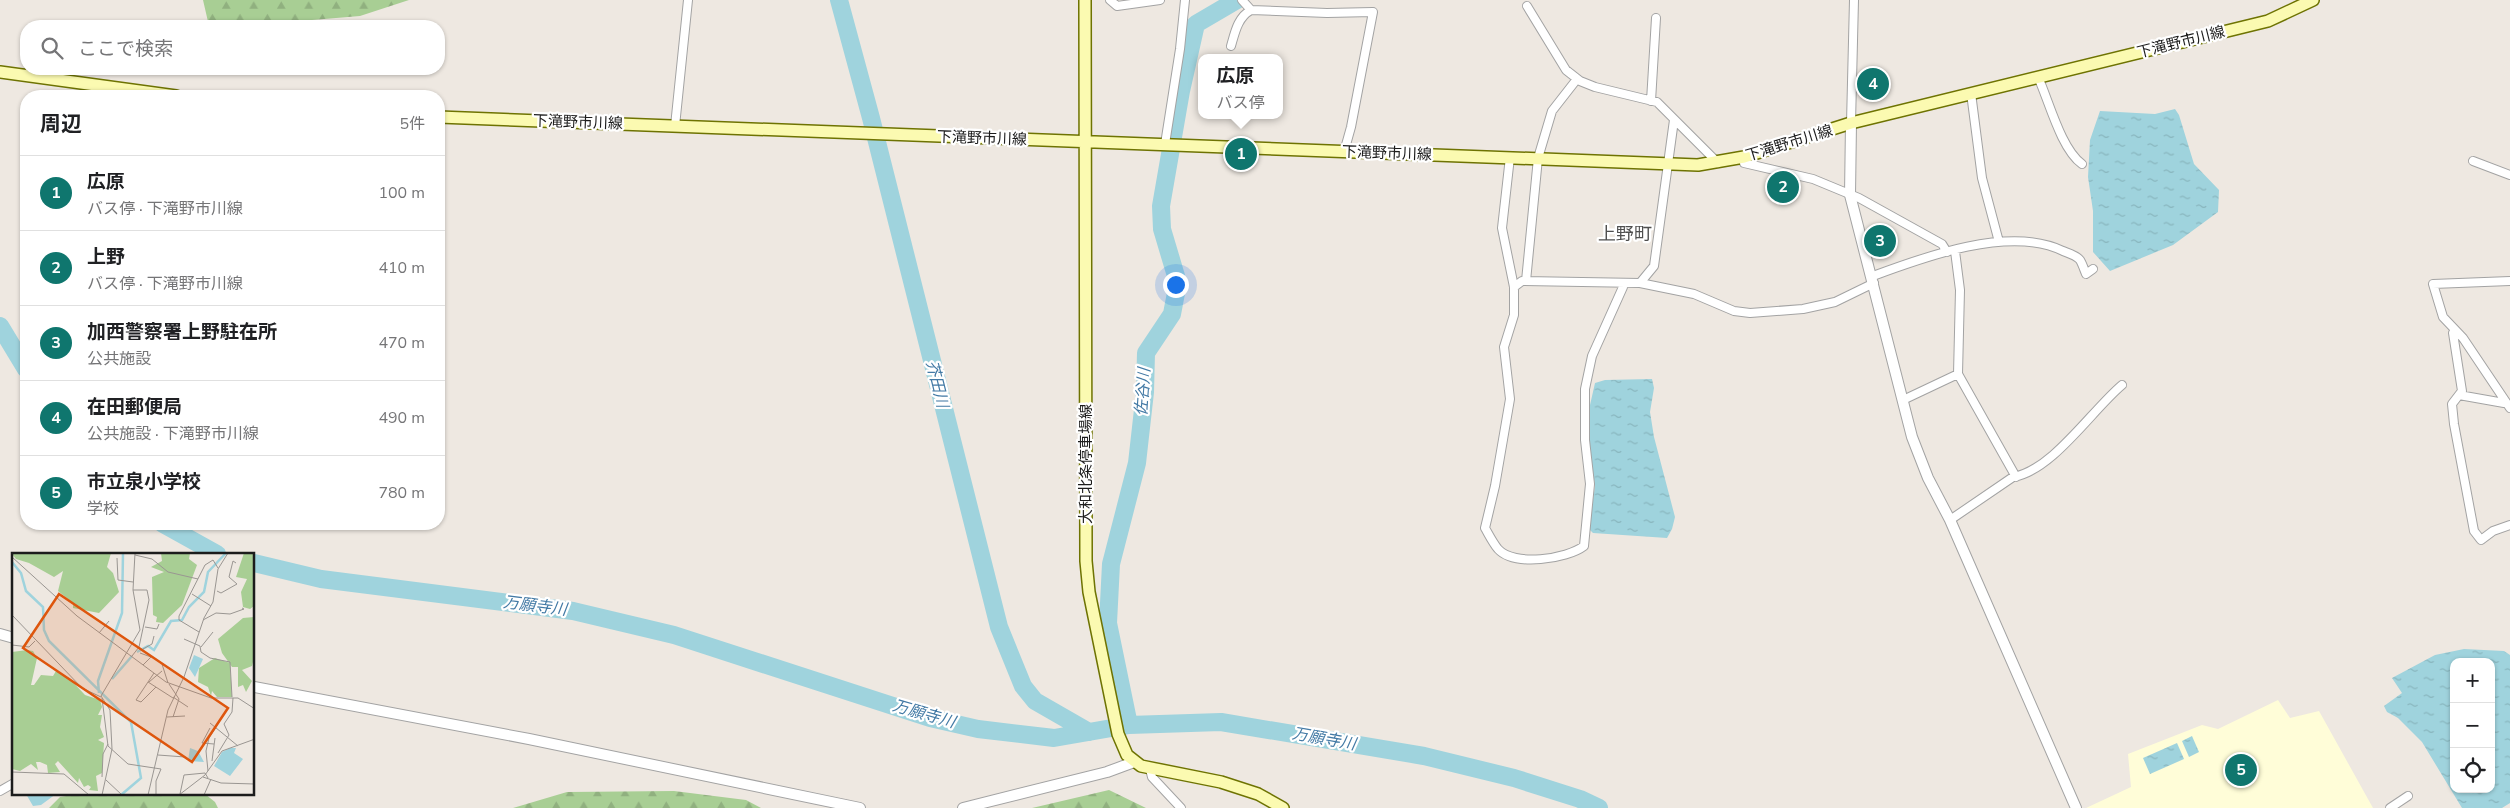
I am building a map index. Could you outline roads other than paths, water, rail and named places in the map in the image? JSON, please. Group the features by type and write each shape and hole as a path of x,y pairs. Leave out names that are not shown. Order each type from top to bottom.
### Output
{"main road":[{"name":"大和北条停車場線","path":"1085,0 1086,561 1089,592 1118,734 1127,755 1134,762"},
{"name":"下滝野市川線","path":"445,116 1698,165 1744,157 1851,124 2268,21 2313,0"},
{"path":"0,72 20,75"},
{"path":"22,75 132,90"},
{"path":"1134,762 1150,769 1221,782 1258,794 1283,808"}],"street":[{"path":"675,126 688,0"},
{"path":"1110,0 1117,6 1160,0"},
{"path":"1171,145 1185,0"},
{"path":"1242,0 1251,10"},
{"path":"1854,0 1850,195 1874,280 1912,437 1928,478 1950,520 2076,808"},
{"path":"1527,6 1566,70 1577,79 1616,94 1657,102 1718,163"},
{"path":"1231,46 1237,26 1243,16 1251,10 1327,13 1373,12 1351,127 1344,152"},
{"path":"1651,101 1656,18"},
{"path":"2038,77 2064,141 2082,164"},
{"path":"1526,281 1538,158 1552,111 1577,79"},
{"path":"1971,93 1982,178 1999,242"},
{"path":"1640,283 1654,266 1674,120"},
{"path":"1510,157 1502,228 1514,287 1514,315 1504,347 1510,399 1495,486 1485,528 1498,550 1514,558 1544,559 1575,553 1584,546 1584,521 1590,484 1584,440 1585,389 1592,356 1623,288 1622,283"},
{"path":"1744,157 1744,163 1813,179 1850,195 1942,244 1951,251 1960,290 1958,374 2016,477"},
{"path":"2473,161 2510,175"},
{"path":"1514,287 1522,281 1640,283 1694,294 1734,311 1750,313 1804,309 1835,302 1874,280 1951,251 1999,242 2036,242 2057,248 2079,258 2086,274 2093,269"},
{"path":"2508,405 2463,338 2443,317 2433,284 2510,281"},
{"path":"2455,330 2453,333 2462,391 2452,404 2474,530 2481,540 2493,531 2510,525"},
{"path":"1903,400 1958,374"},
{"path":"1950,520 2016,477 2023,476 2067,443 2122,385"},
{"path":"2459,395 2508,405"},
{"path":"255,687 529,739 860,808"},
{"path":"963,808 1107,772 1134,762"},
{"path":"1150,769 1152,776 1181,808"},
{"path":"0,790 12,784"},
{"path":"2390,808 2408,796"}],"water":[{"path":"2175,109 2179,115 2194,164 2219,190 2218,212 2173,245 2110,271 2093,252 2093,211 2088,177 2090,140 2100,111 2155,114"},
{"path":"1652,379 1654,388 1650,412 1654,437 1675,517 1672,529 1667,538 1593,533 1589,529 1595,486 1589,443 1590,405 1595,383 1605,380"},
{"path":"2464,649 2504,651 2510,655 2510,803 2502,808 2462,808 2453,793 2495,793 2495,658 2450,658 2450,788 2422,742 2398,718 2387,712 2384,706 2402,693 2392,678 2435,655"},
{"path":"2192,736 2199,752 2189,757 2182,741"},
{"path":"2177,743 2184,759 2150,774 2143,758"},
{"path":"27,796 53,796 41,805 33,806"}],"waterway":[{"name":"芥田川","path":"839,0 871,118 999,627 1023,686 1035,701 1089,732"},
{"name":"佐谷川","path":"1129,725 1108,623 1111,564 1137,463 1145,392 1146,353 1172,314 1176,293 1176,276 1162,229 1161,206 1181,91 1196,24 1237,0"},
{"name":"万願寺川","path":"0,326 20,359"},
{"name":"万願寺川","path":"174,530 215,553"},
{"name":"万願寺川","path":"255,563 321,579 573,611 674,635 930,718 978,729 1054,738 1129,725 1221,722 1424,756 1514,778 1580,799 1599,808"}],"place":[{"name":"在田郵便局","path":"1873,84"},
{"name":"広原","path":"1241,154"},
{"name":"上野","path":"1783,187"},
{"name":"加西警察署上野駐在所","path":"1880,241"},
{"name":"市立泉小学校","path":"2241,770"}],"district":[{"name":"上野町","path":"1625,234"}]}
